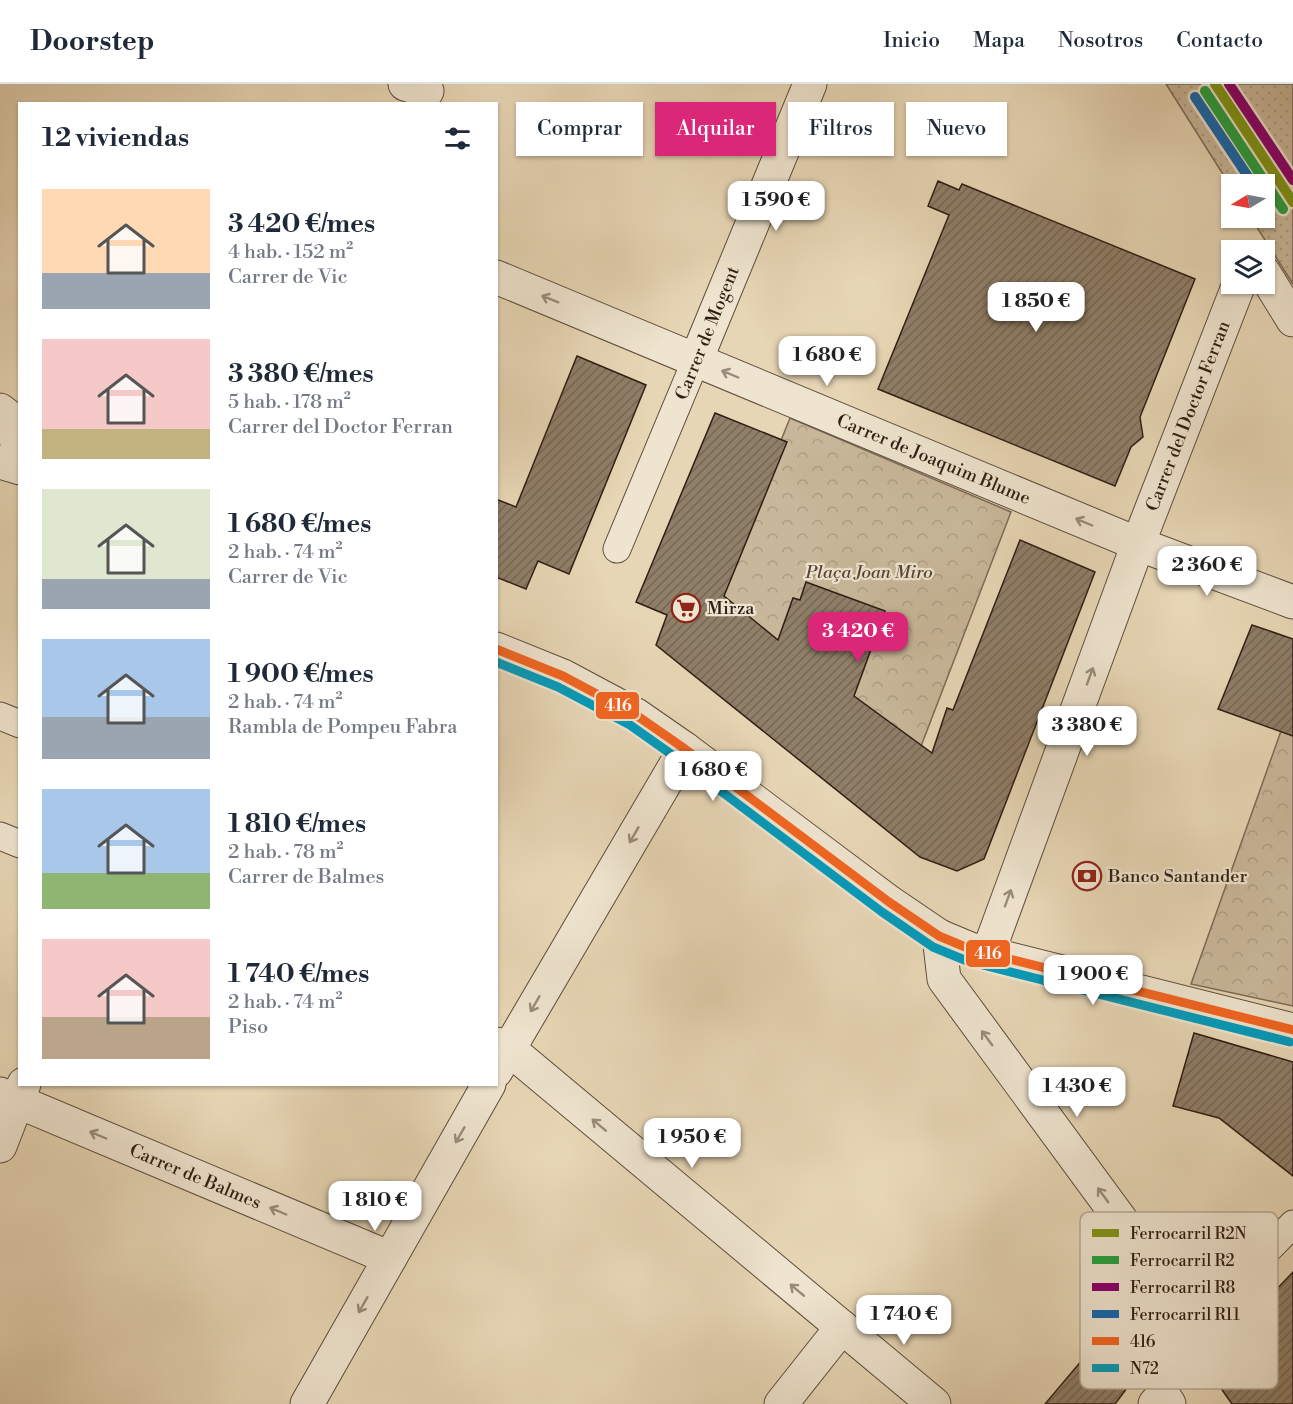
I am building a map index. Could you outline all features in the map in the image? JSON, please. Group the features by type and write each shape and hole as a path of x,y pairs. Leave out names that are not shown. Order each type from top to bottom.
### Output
{"street":[{"name":"Carrer de Mogent","path":"618,549 810,84"},
{"name":"Carrer de Joaquim Blume","path":"498,278 1138,544 1293,602"},
{"path":"1275,291 1293,320"},
{"name":"Carrer del Doctor Ferran","path":"988,953 1138,544 1235,294"},
{"path":"0,410 9,417 18,446"},
{"path":"0,462 18,467"},
{"path":"498,650 563,676 636,715 889,902 939,936 970,949 1293,1030"},
{"path":"0,716 18,723"},
{"path":"685,749 501,1055 842,1327 934,1404"},
{"path":"0,836 18,843"},
{"path":"939,936 944,979 1115,1212"},
{"path":"307,1404 488,1086"},
{"path":"0,1146 14,1093"},
{"name":"Carrer de Balmes","path":"14,1093 390,1258"},
{"path":"1278,1239 1293,1224"},
{"path":"781,1404 842,1327"}],"green space":[{"path":"1166,84 1293,84 1293,284 1275,256 1275,240 1265,240 1257,228 1275,228 1275,174 1223,174"},
{"name":"Plaça Joan Miro","path":"790,418 1011,512 918,754 719,595"},
{"path":"1281,731 1293,736 1293,1006 1191,984"}],"building":[{"path":"938,181 959,190 962,184 1195,279 1140,417 1143,437 1131,447 1115,486 878,389 949,215 928,206"},
{"path":"577,356 646,385 569,574 538,561 526,589 498,578 498,500 516,507"},
{"path":"715,413 787,442 724,596 778,640 793,598 800,600 806,582 885,611 854,696 932,753 947,708 953,710 1020,540 1095,572 984,859 957,871 920,857 656,645 667,615 636,602"},
{"path":"1252,625 1293,639 1293,736 1218,709"},
{"path":"1194,1033 1293,1062 1293,1176 1219,1118 1173,1106"},
{"path":"1293,1272 1293,1404 1232,1404 1222,1389 1278,1389 1278,1288"},
{"path":"1080,1363 1080,1389 1126,1389 1115,1404 1045,1404"}],"rail line":[{"name":"R2N","path":"1215,84 1293,202"},
{"name":"R8","path":"1229,84 1293,180"},
{"name":"R2","path":"1205,91 1283,209"},
{"name":"R11","path":"1195,97 1246,174"}],"transit line":[{"name":"416","path":"498,650 563,676 636,715 889,902 939,936 970,949 1293,1030"},
{"name":"N72","path":"498,663 558,687 630,725 882,912 933,947 967,961 1290,1042"}],"place":[{"name":"Mirza","path":"686,608"},
{"name":"Banco Santander","path":"1087,876"}]}
